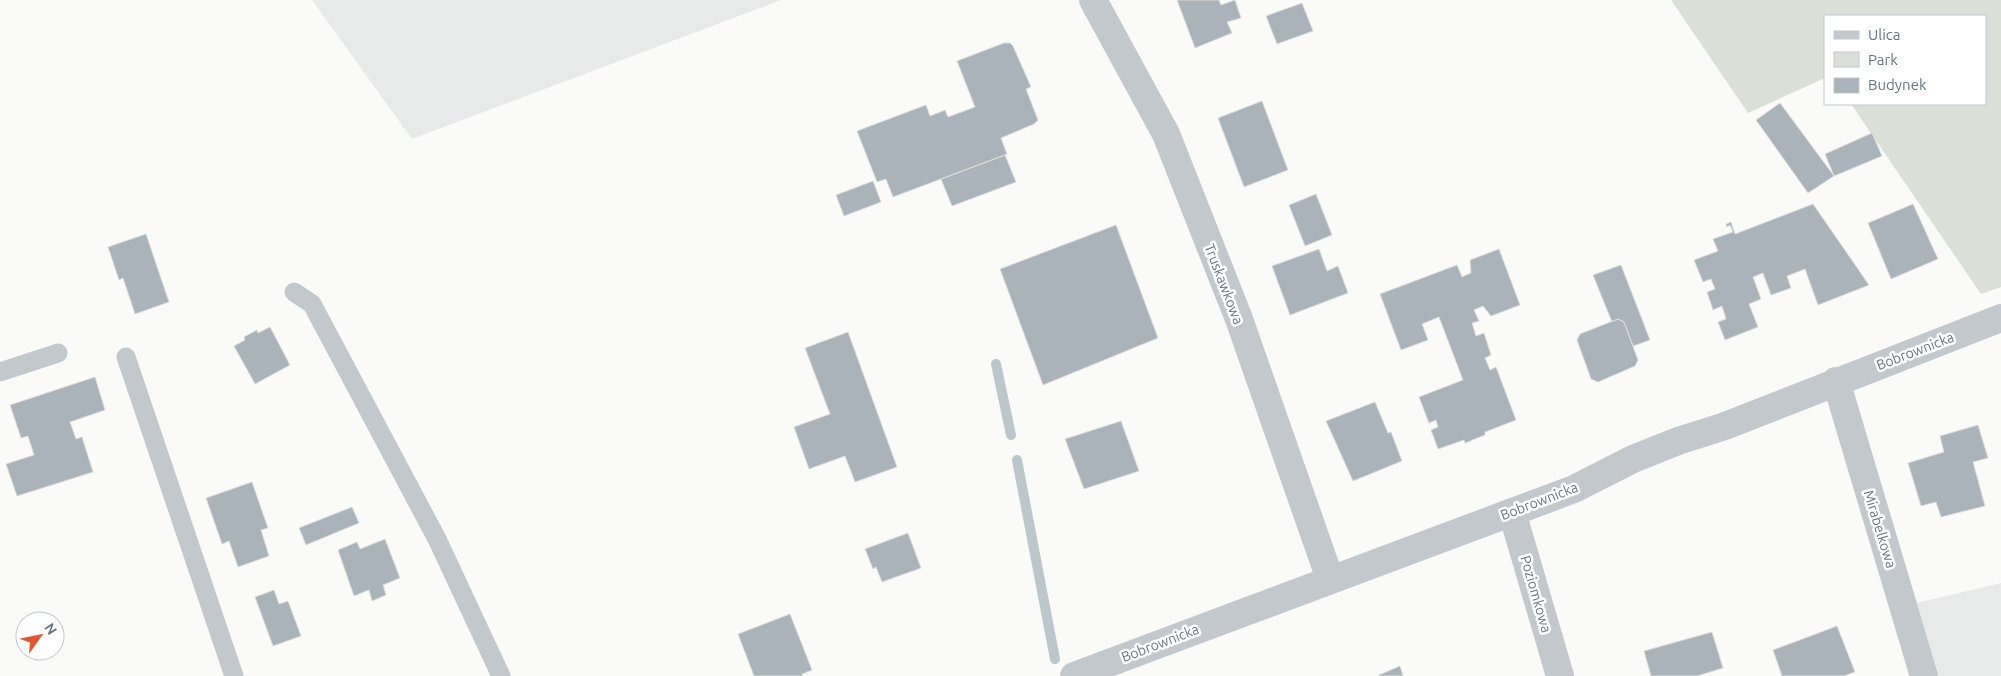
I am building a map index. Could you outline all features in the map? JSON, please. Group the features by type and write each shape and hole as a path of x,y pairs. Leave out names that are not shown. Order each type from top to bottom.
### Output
{"street":[{"name":"Truskawkowa","path":"1093,0 1166,134 1238,319 1330,579"},
{"name":"Bobrownicka","path":"1078,675 1574,489 1633,459 1678,441 1725,426 2001,318"},
{"name":"Mirabelkowa","path":"1836,381 1924,676"},
{"name":"Poziomkowa","path":"1512,512 1560,676"}],"lane":[{"path":"294,292 312,304 437,539 501,676"},
{"path":"0,372 58,353"},
{"path":"126,357 234,676"}],"shaded area":[{"path":"312,0 781,0 412,139"},
{"path":"2001,583 2001,676 1939,676 1917,603"}],"green space":[{"path":"1671,0 2001,0 2001,287 1981,294 1852,105 1986,105 1986,15 1824,15 1824,78 1748,113"}],"building":[{"path":"1177,0 1219,0 1221,5 1235,0 1241,18 1227,22 1232,33 1195,48"},
{"path":"1302,3 1313,31 1277,44 1266,16"},
{"path":"1004,43 1010,43 1013,46 1031,87 1026,89 1038,120 1034,124 1001,138 1007,154 893,197 886,179 877,182 857,131 926,105 930,116 945,110 948,117 975,107 957,61"},
{"path":"1262,101 1288,170 1244,187 1218,118"},
{"path":"1780,103 1834,176 1808,193 1756,120"},
{"path":"1872,133 1882,156 1834,176 1825,154"},
{"path":"1005,155 1016,182 952,206 941,179"},
{"path":"873,181 881,202 844,216 836,195"},
{"path":"1316,194 1332,235 1305,246 1289,205"},
{"path":"1813,204 1869,285 1818,305 1805,269 1787,276 1791,288 1771,295 1763,273 1753,277 1761,299 1749,304 1758,327 1725,340 1718,322 1726,319 1722,306 1713,310 1707,292 1715,289 1711,279 1703,282 1694,260 1718,251 1713,239 1733,232 1730,225 1727,227 1726,224 1731,222 1735,234"},
{"path":"1913,204 1938,259 1891,279 1868,223"},
{"path":"1116,225 1158,338 1043,385 1000,269"},
{"path":"146,234 169,302 135,314 123,278 119,280 108,247"},
{"path":"1319,249 1327,271 1338,266 1348,293 1290,315 1272,266"},
{"path":"1499,249 1520,305 1491,316 1483,306 1474,310 1479,321 1472,323 1476,336 1484,333 1491,355 1485,358 1490,370 1496,367 1516,420 1485,432 1485,435 1465,443 1464,440 1438,449 1431,430 1438,427 1436,420 1429,423 1419,397 1463,380 1439,317 1422,324 1428,340 1401,350 1380,294 1457,265 1462,277 1471,273 1470,260"},
{"path":"1621,265 1650,340 1633,346 1624,322 1618,319 1612,322 1593,275"},
{"path":"1618,319 1624,322 1638,360 1635,366 1598,382 1591,379 1577,340 1580,334"},
{"path":"270,327 290,365 255,384 234,346 245,340 244,337 257,330 258,333"},
{"path":"848,332 897,467 855,482 845,456 809,469 794,427 830,414 805,348"},
{"path":"95,377 105,410 70,422 76,439 82,437 93,472 17,496 6,464 34,455 28,436 21,438 10,405"},
{"path":"1375,402 1388,433 1391,432 1402,461 1353,481 1326,421"},
{"path":"1121,421 1139,471 1084,489 1065,439"},
{"path":"1978,425 1988,458 1973,462 1985,506 1941,517 1936,502 1921,506 1908,463 1944,452 1940,436"},
{"path":"252,482 268,528 261,530 269,556 238,567 229,541 222,544 206,498"},
{"path":"352,507 359,523 306,545 299,528"},
{"path":"908,533 921,568 882,582 876,567 873,569 865,549"},
{"path":"385,539 400,578 383,585 386,595 372,601 369,590 354,596 338,550 357,542 360,549"},
{"path":"274,590 279,604 288,601 301,636 273,646 255,597"},
{"path":"790,614 812,670 802,674 803,676 754,676 738,634"},
{"path":"1837,626 1855,672 1844,676 1782,676 1773,650"},
{"path":"1712,632 1723,668 1697,676 1651,676 1644,651"},
{"path":"1400,666 1403,676 1379,676 1379,675"}],"waterway":[{"path":"996,364 1011,435"},
{"path":"1017,460 1055,659"}]}
